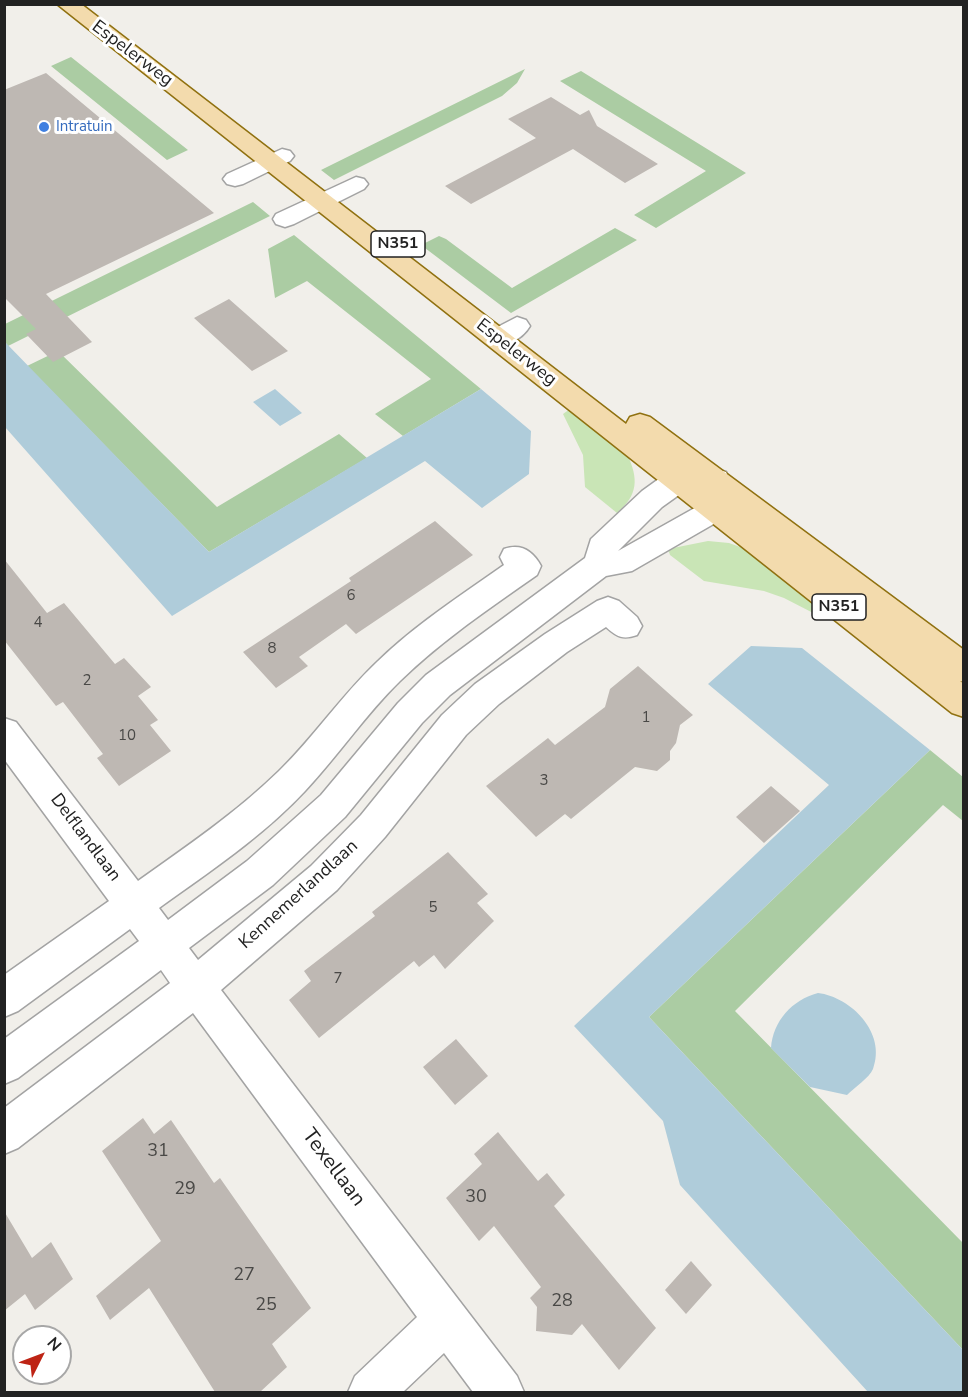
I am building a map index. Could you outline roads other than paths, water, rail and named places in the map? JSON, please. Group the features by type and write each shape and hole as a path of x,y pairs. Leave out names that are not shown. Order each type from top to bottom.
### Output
{"main road":[{"name":"Espelerweg","path":"67,4 508,331 715,495 963,703"},
{"name":"Espelerweg","path":"83,4 277,159"},
{"name":"Espelerweg","path":"508,331 677,481 715,495 963,669"}],"street":[{"path":"235,179 277,159"},
{"path":"285,219 356,184"},
{"path":"598,564 602,547 652,499 677,481"},
{"path":"4,1064 261,873 311,829 410,713 438,685 598,564 621,563 700,520 715,495"},
{"path":"4,998 237,831 312,760 361,700 395,666 436,630 526,566 515,556"},
{"name":"Kennemerlandlaan","path":"4,1134 197,986 247,941 324,878 392,805 438,743 471,708 556,643 614,620 568,586"},
{"name":"Delflandlaan","path":"4,732 165,945"},
{"name":"Texellaan","path":"165,945 501,1392"},
{"path":"372,1392 446,1320"}],"water":[{"path":"5,342 209,552 481,389 531,431 529,474 482,508 425,461 172,616 5,427"},
{"path":"275,389 302,413 280,426 253,402"},
{"path":"751,646 802,648 930,750 649,1017 963,1350 963,1392 868,1392 680,1185 663,1121 574,1026 829,785 708,684"},
{"path":"818,993 830,996 854,1009 870,1030 875,1042 876,1056 873,1069 847,1095 810,1087 771,1048 776,1029 786,1013 800,1001"}],"place":[{"name":"Intratuin","path":"44,127"}]}
